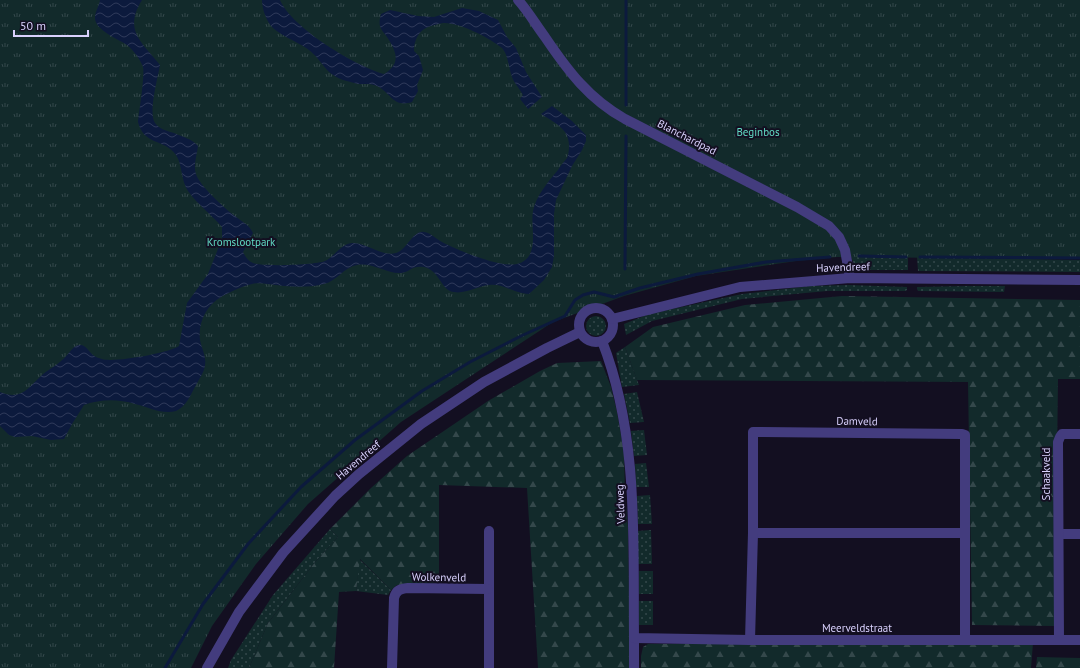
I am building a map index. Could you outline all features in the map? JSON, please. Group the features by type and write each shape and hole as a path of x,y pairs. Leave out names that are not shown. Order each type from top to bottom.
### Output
{"street":[{"name":"Blanchardpad","path":"518,0 567,68 589,94 606,108 625,120 797,207 829,226 839,237 845,250 850,278"},
{"name":"Havendreef","path":"612,318 740,287 850,278 1080,280"},
{"path":"592,309 604,310 612,318 613,330 611,335 602,342 592,342 580,332 580,320 587,311 592,309"},
{"name":"Havendreef","path":"207,668 239,612 282,553 335,496 359,474 421,424 484,382 536,353 580,332"},
{"name":"Veldweg","path":"602,342 614,377 626,431 632,494 634,668"},
{"name":"Damveld","path":"750,640 753,533 753,432 964,435 965,640"},
{"name":"Schaakveld","path":"1059,639 1058,442 1062,434 1080,434"},
{"path":"489,530 489,668"},
{"path":"753,533 965,533"},
{"path":"1059,534 1080,534"},
{"name":"Wolkenveld","path":"392,668 394,598 396,592 401,589 408,588 488,589"},
{"name":"Meerveldstraat","path":"634,638 750,640 1080,640"}],"green space":[{"name":"Kromslootpark","path":"0,0 1080,0 1080,259 837,257 796,261 696,276 624,296 553,322 401,422 308,504 256,564 212,626 191,668 0,668"},
{"path":"842,235 908,255 908,270 861,270 854,264"},
{"path":"917,257 1080,260 1080,272 918,271"},
{"path":"849,285 907,287 907,290 827,291 742,299 652,321 626,335 624,324 649,314 742,294 810,286"},
{"path":"1005,286 1004,292 918,291 917,289 917,287"},
{"path":"842,296 1080,300 1080,379 1058,379 1055,626 972,625 968,382 637,380 625,347 653,327 745,305"},
{"path":"596,316 603,319 606,326 603,333 596,336 589,333 586,326 589,319"},
{"path":"625,347 639,385 622,387 616,353"},
{"path":"601,361 611,387 624,452 625,495 628,527 630,668 538,668 527,488 439,485 439,583 397,585 391,590 360,559 356,591 339,592 334,668 249,668 268,623 316,561 338,537 330,529 371,488 407,456 488,401 540,371 557,363"},
{"path":"637,392 644,422 630,423 624,394"},
{"path":"644,430 647,455 634,456 631,431"},
{"path":"646,463 649,487 636,487 635,464"},
{"path":"650,495 652,524 638,524 637,496"},
{"path":"330,529 338,537 316,561 268,623 249,668 228,668 231,660 273,595"},
{"path":"651,530 652,564 638,564 638,531"},
{"path":"359,559 391,590 388,595 356,591"},
{"path":"639,571 653,571 653,594 639,594"},
{"path":"639,601 653,601 653,625 639,625"},
{"path":"1033,643 1031,668 641,668 643,647 648,644"},
{"path":"1037,657 1080,658 1080,668 1036,668"}],"water":[{"path":"100,0 142,0 134,20 137,36 160,65 153,103 153,118 155,123 161,128 187,138 198,146 195,167 198,179 213,196 231,213 247,225 253,233 243,252 251,262 277,265 325,261 344,246 352,243 357,243 385,253 396,253 420,232 429,234 442,242 479,258 510,265 524,261 529,256 532,249 532,218 537,200 543,189 567,158 569,152 569,141 563,129 541,114 552,106 572,121 586,135 586,141 556,200 554,214 554,256 552,267 544,280 529,294 524,294 494,285 484,286 465,292 455,292 447,289 433,271 424,267 417,267 401,273 396,273 368,265 352,266 329,282 306,287 261,283 248,285 236,289 221,297 211,305 204,315 200,327 200,340 205,359 205,367 190,396 180,409 166,412 129,402 110,400 84,405 64,439 51,440 32,436 15,437 9,435 0,426 0,392 13,395 24,392 76,346 84,346 92,354 102,359 117,360 164,352 179,346 187,303 208,274 222,239 222,227 188,191 176,155 166,146 149,139 141,130 138,122 143,85 143,67 130,47 103,30 96,22 95,16"},
{"path":"262,0 280,0 297,22 311,34 357,63 384,74 393,66 396,57 393,48 381,29 381,14 390,10 418,16 434,17 462,8 479,11 498,20 507,37 516,48 526,72 542,97 528,109 520,99 523,95 513,79 507,58 502,48 474,31 450,23 443,23 425,29 417,37 414,51 419,56 423,70 417,85 418,91 412,102 397,102 376,86 371,84 354,83 343,80 331,74 309,50 276,31 272,27 265,15"}],"waterway":[{"path":"626,0 626,105"},
{"path":"625,269 626,136"},
{"path":"859,256 906,257"},
{"path":"165,668 203,604 248,544 301,487 355,440 422,391 470,362 565,316 575,300 583,295 594,292 614,297 640,288 698,274 766,262 830,257"},
{"path":"920,257 1080,258"}],"park label":[{"name":"Beginbos","path":"758,132"}]}
